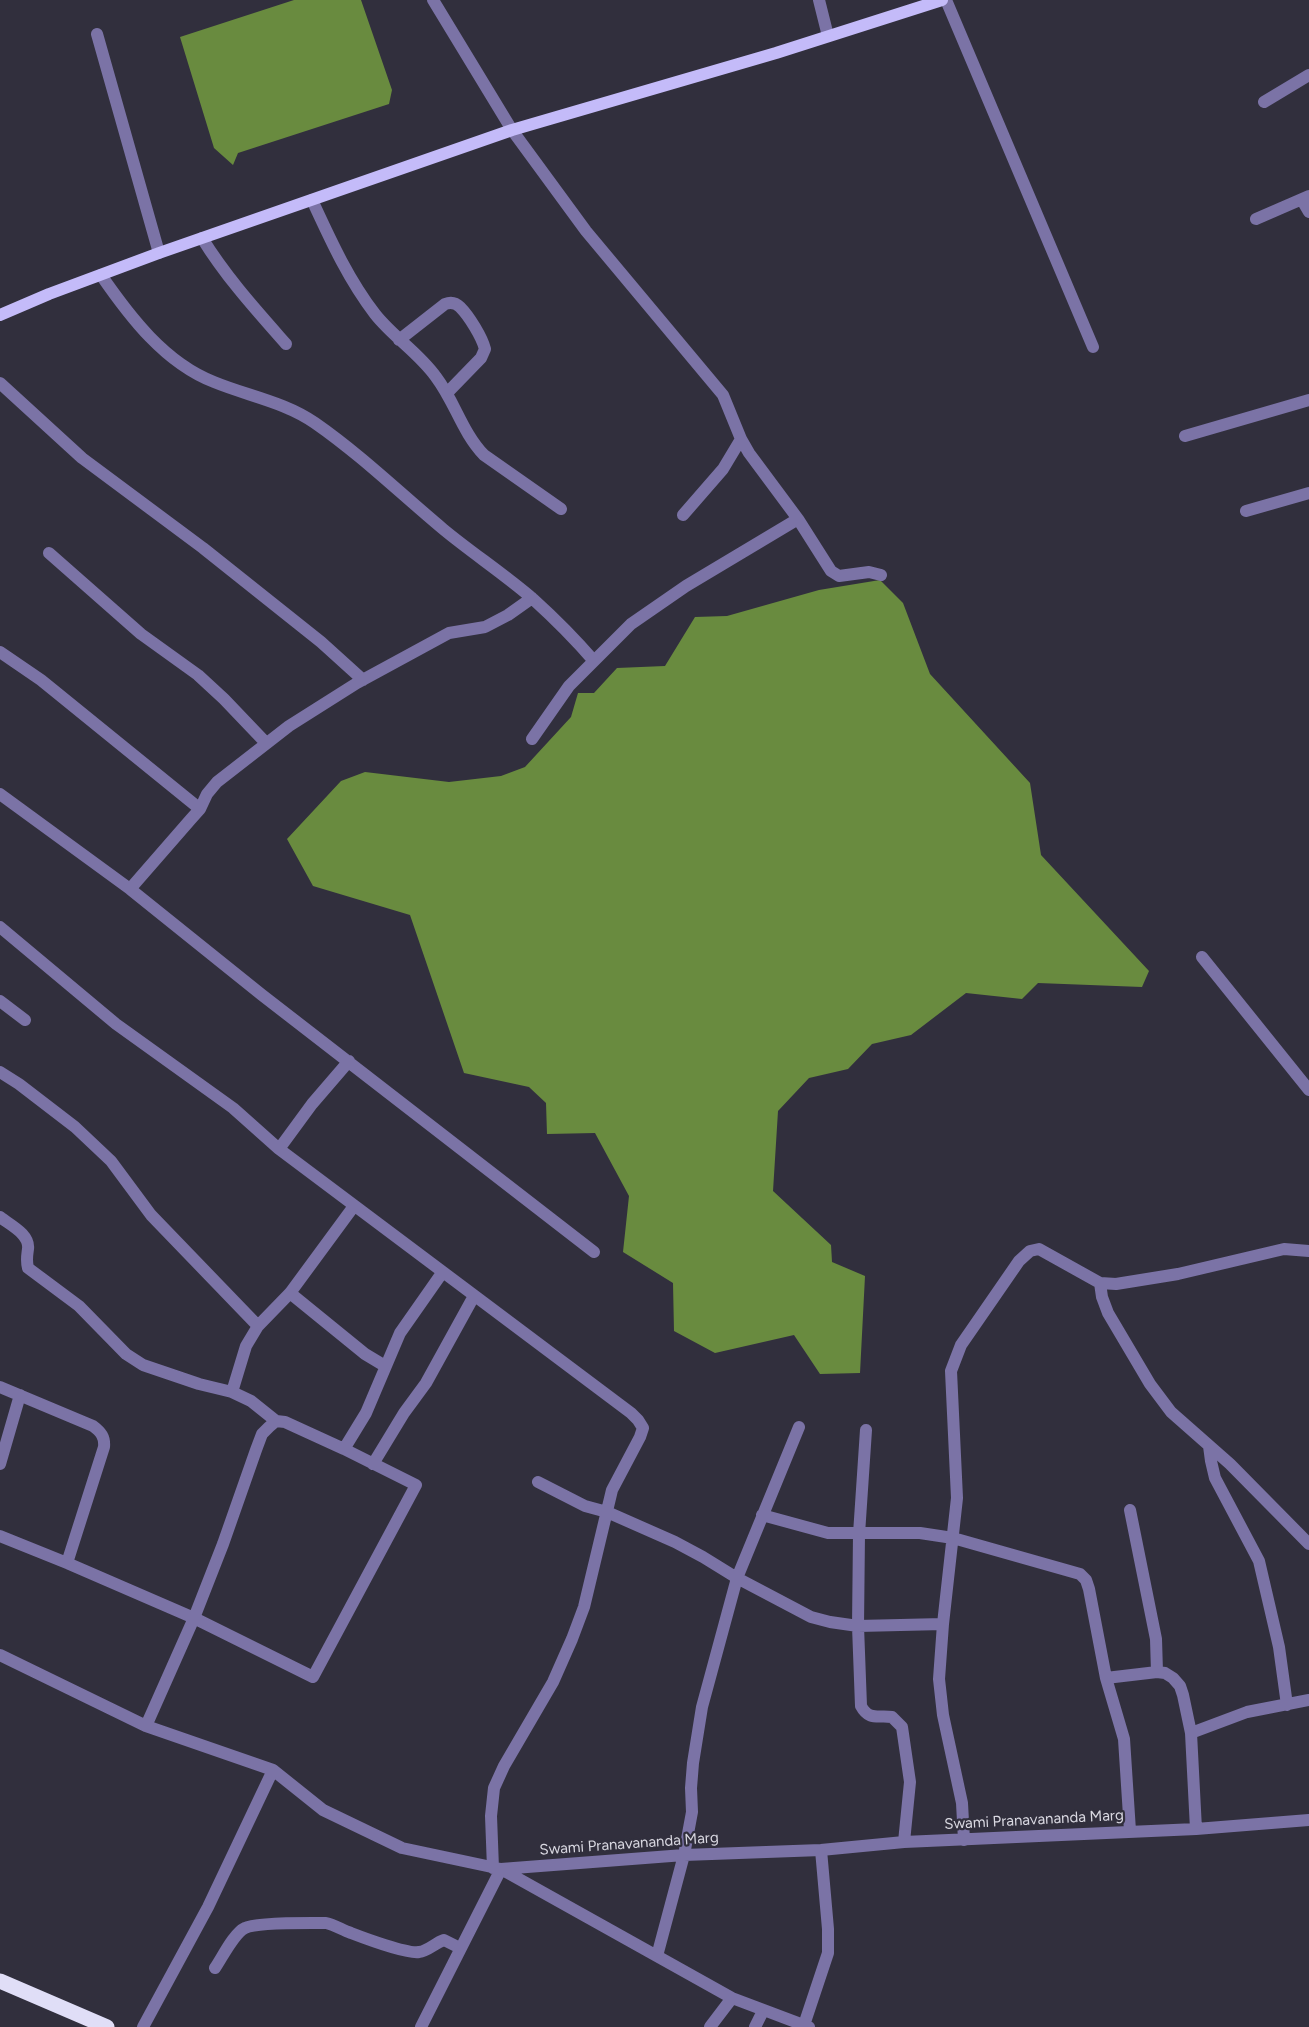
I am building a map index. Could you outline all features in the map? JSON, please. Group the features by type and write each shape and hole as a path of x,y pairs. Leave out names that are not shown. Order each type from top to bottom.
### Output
{"highway":[{"path":"0,1981 107,2027"}],"main road":[{"path":"0,315 159,253 512,130 942,0"}],"street":[{"path":"433,0 512,130 586,231 723,395 741,439 749,453 798,519 832,571 839,576 869,572 881,575"},
{"path":"819,0 828,36"},
{"path":"946,0 1093,347"},
{"path":"97,34 159,253"},
{"path":"1264,102 1309,75"},
{"path":"1256,219 1306,198 1309,212"},
{"path":"312,200 336,251 356,287 375,314 435,376 447,393 465,433 484,455 561,509"},
{"path":"202,238 219,265 240,292 286,344"},
{"path":"101,275 124,309 148,335 183,365 212,382 294,410 315,423 348,448 444,530 532,598 594,660"},
{"path":"399,340 445,304 451,302 459,306 482,340 485,349 481,358 447,393"},
{"path":"0,383 82,458 203,548 321,642 363,680"},
{"path":"1185,436 1308,403"},
{"path":"683,516 723,470 741,439"},
{"path":"1246,510 1309,493"},
{"path":"532,739 569,686 631,624 678,591 798,519"},
{"path":"49,553 142,634 198,675 266,743"},
{"path":"130,889 200,809 207,794 217,782 289,726 363,680 449,633 485,626 532,598"},
{"path":"0,652 49,686 200,809"},
{"path":"0,794 130,889 262,995 594,1252"},
{"path":"0,927 116,1024 233,1108 279,1149 638,1420 643,1428 612,1490 584,1607 572,1639 553,1682 504,1766 494,1788 491,1816 497,1869 425,2025"},
{"path":"1202,957 1309,1090"},
{"path":"0,1001 26,1020"},
{"path":"279,1149 312,1104 349,1062"},
{"path":"0,1072 19,1084 75,1128 111,1161 151,1215 258,1326"},
{"path":"232,1392 246,1346 258,1326 290,1293 354,1206"},
{"path":"0,1217 27,1238 29,1247 25,1259 28,1268 79,1306 126,1354 143,1365 199,1384 232,1392 251,1401 276,1421 285,1422 416,1485 313,1677 194,1618 0,1536"},
{"path":"964,1840 962,1803 940,1694 939,1679 957,1498 951,1371 961,1345 1019,1261 1030,1251 1039,1249 1100,1283 1116,1284 1178,1274 1284,1249 1309,1251"},
{"path":"344,1449 366,1413 400,1333 442,1272"},
{"path":"1100,1283 1108,1313 1150,1384 1171,1412 1230,1464 1309,1544"},
{"path":"290,1293 365,1354 385,1366"},
{"path":"373,1464 429,1377 474,1296"},
{"path":"0,1387 93,1426 101,1432 104,1439 104,1447 67,1563"},
{"path":"0,1464 20,1395"},
{"path":"146,1726 194,1618 223,1544 262,1434 276,1421"},
{"path":"657,1956 684,1855 692,1812 693,1763 702,1707 737,1578 799,1426"},
{"path":"866,1430 859,1534 858,1626 861,1706 869,1716 892,1717 902,1727 910,1782 904,1842"},
{"path":"1209,1446 1210,1461 1216,1478 1259,1561 1279,1647 1288,1705"},
{"path":"538,1482 585,1506 607,1512 674,1542 811,1617 858,1626 943,1624"},
{"path":"1130,1510 1156,1639 1157,1672"},
{"path":"762,1515 828,1533 920,1533 953,1538 1080,1574 1086,1580 1089,1589 1106,1678 1124,1739 1130,1831"},
{"name":"Swami Pranavananda Marg","path":"0,1655 146,1726 273,1770 323,1810 402,1848 497,1869 684,1855 821,1850 904,1842 1196,1829 1309,1820"},
{"path":"1106,1678 1157,1672 1166,1673 1180,1686 1191,1733 1196,1829"},
{"path":"1191,1733 1247,1712 1309,1700"},
{"path":"142,2027 208,1907 273,1770"},
{"path":"497,1869 732,1998 806,2026 828,1953 828,1930 821,1850"},
{"path":"215,1968 238,1933 245,1927 326,1922 349,1932 414,1952 427,1950 434,1944 444,1940 460,1948"},
{"path":"710,2027 732,1998"},
{"path":"755,2027 763,2011"}],"shaded area":[{"path":"294,0 361,0 392,90 389,104 238,153 233,165 214,148 180,37"},
{"path":"880,580 903,603 930,674 1030,783 1041,855 1149,971 1142,987 1038,983 1022,999 966,993 911,1035 872,1044 848,1069 809,1078 778,1111 773,1191 831,1245 832,1262 865,1276 860,1373 820,1374 794,1335 715,1353 674,1331 673,1283 623,1252 629,1196 595,1133 547,1134 546,1103 529,1087 464,1073 410,915 313,886 287,839 341,781 365,772 449,782 501,776 525,767 571,717 578,693 594,693 617,668 665,666 695,617 727,616 819,590"}]}
